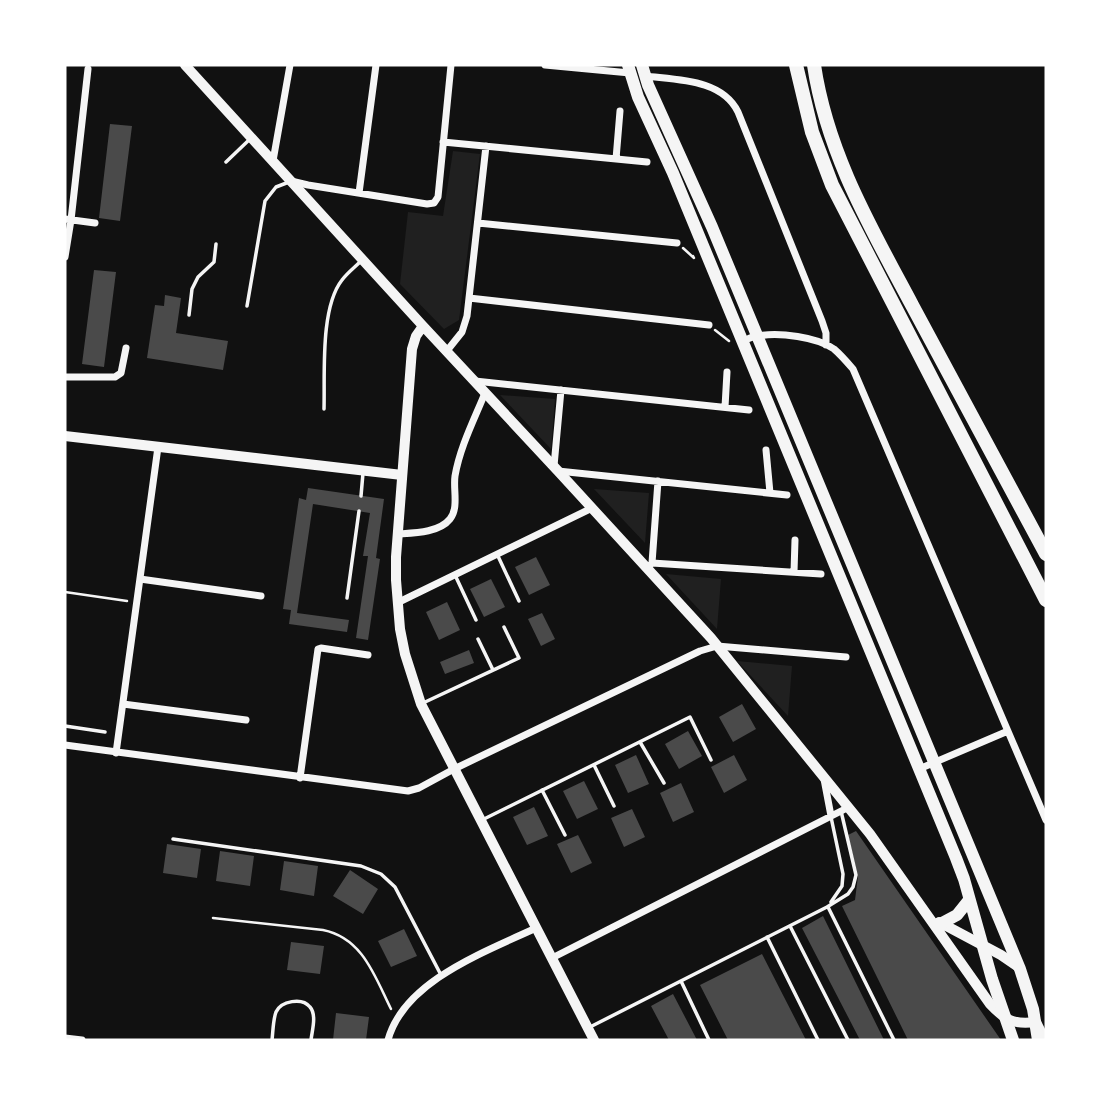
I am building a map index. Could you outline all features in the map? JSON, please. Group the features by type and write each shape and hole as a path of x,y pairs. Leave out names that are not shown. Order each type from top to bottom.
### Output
{"highway":[{"path":"796,65 812,132 832,185 1046,600"},
{"path":"814,65 828,127 847,179 1046,554"},
{"path":"629,69 638,97 673,173 956,858 1013,1040"},
{"path":"643,70 712,227 1020,969 1030,995 1038,1040"},
{"path":"942,923 957,915 969,900"}],"street":[{"path":"185,65 446,352 649,566 823,775 845,809 891,862 983,995 1006,1020 1036,1022 1045,1040"},
{"path":"273,161 290,65"},
{"path":"359,194 376,65"},
{"path":"291,181 427,204 435,202 438,197 451,65"},
{"path":"545,65 629,69"},
{"path":"65,257 88,69"},
{"path":"643,70 701,84 724,94 732,101 822,321 826,345"},
{"path":"616,159 620,111"},
{"path":"443,142 647,162"},
{"path":"446,352 461,332 467,316 486,146"},
{"path":"68,220 95,223"},
{"path":"478,223 677,243"},
{"path":"469,298 709,325"},
{"path":"422,326 412,349 396,557 397,603 405,654 421,704 594,1040"},
{"path":"743,341 757,336 792,336 826,345 843,357 856,376 1046,820"},
{"path":"65,377 115,377 121,373 126,348"},
{"path":"725,407 727,372"},
{"path":"474,381 749,410"},
{"path":"556,468 561,390"},
{"path":"398,534 429,530 446,523 452,516 457,467 464,442 485,393"},
{"path":"65,436 402,475"},
{"path":"116,753 158,447"},
{"path":"766,450 770,493"},
{"path":"556,468 787,495"},
{"path":"649,566 658,481"},
{"path":"397,603 592,508"},
{"path":"794,572 795,540"},
{"path":"649,566 821,574"},
{"path":"140,579 261,596"},
{"path":"65,746 402,791 419,788 700,651 717,646 846,657"},
{"path":"300,778 318,649 368,655"},
{"path":"123,704 246,720"},
{"path":"919,769 1008,731"},
{"path":"823,775 831,816"},
{"path":"552,958 845,809"},
{"path":"927,913 1001,955 1020,969"},
{"path":"388,1040 396,1018 404,1007 441,975 536,928"},
{"path":"65,1038 82,1040"}],"lane":[{"path":"226,162 251,138"},
{"path":"247,306 265,201 276,187 291,181"},
{"path":"189,315 192,289 198,277 214,262 216,244"},
{"path":"324,409 327,320 331,304 340,281 362,259"},
{"path":"361,496 364,471"},
{"path":"347,598 359,511"},
{"path":"497,554 519,601"},
{"path":"455,575 476,620"},
{"path":"421,704 519,658 504,627"},
{"path":"478,639 493,670"},
{"path":"480,821 691,718 711,760"},
{"path":"65,726 105,732"},
{"path":"640,742 664,783"},
{"path":"594,765 614,806"},
{"path":"542,790 565,835"},
{"path":"588,1028 848,894 856,875 845,809"},
{"path":"828,906 842,886 843,874 831,816"},
{"path":"173,839 361,866 381,874 396,887 441,975"},
{"path":"828,906 894,1040"},
{"path":"790,926 848,1040"},
{"path":"767,937 818,1040"},
{"path":"681,981 709,1040"},
{"path":"272,1040 275,1014 281,1006 290,1001 303,1002 310,1006 313,1014 312,1040"}],"path":[{"path":"709,325 731,343 728,331 737,328"},
{"path":"65,592 124,601"},
{"path":"213,918 323,930 346,939 364,957 396,1018"}],"shaded area":[{"path":"453,151 480,154 459,320 444,329 400,284 408,212 443,216"},
{"path":"500,395 555,399 551,449"},
{"path":"594,489 649,493 645,543"},
{"path":"666,574 721,579 717,629"},
{"path":"737,661 792,666 788,716"}],"building":[{"path":"110,124 132,126 120,221 99,218"},
{"path":"94,270 116,272 104,367 82,364"},
{"path":"165,295 181,298 176,333 228,341 223,370 147,358 155,305 164,306"},
{"path":"308,488 384,499 376,558 380,559 368,640 356,638 368,556 363,556 370,513 313,504 297,613 349,620 347,632 289,624 291,610 283,609 299,498 306,500"},
{"path":"536,557 550,585 529,595 515,567"},
{"path":"491,579 505,607 484,617 470,589"},
{"path":"447,602 460,630 439,640 426,612"},
{"path":"542,613 555,639 541,646 528,619"},
{"path":"469,650 474,663 445,674 440,662"},
{"path":"742,704 756,729 733,742 719,717"},
{"path":"688,731 702,756 679,769 665,744"},
{"path":"636,755 649,784 628,793 615,765"},
{"path":"734,755 747,780 724,793 711,767"},
{"path":"584,781 598,809 577,819 563,791"},
{"path":"681,783 694,812 673,822 660,793"},
{"path":"534,807 548,836 527,845 513,817"},
{"path":"632,809 645,837 624,847 611,818"},
{"path":"856,831 1001,1040 908,1040 842,906 855,900 858,876 848,835"},
{"path":"578,835 592,863 571,873 557,844"},
{"path":"167,844 201,849 197,878 163,873"},
{"path":"220,851 254,856 250,886 216,881"},
{"path":"284,861 318,866 314,896 280,890"},
{"path":"350,870 378,889 363,914 333,896"},
{"path":"823,916 884,1040 860,1040 802,928"},
{"path":"404,929 417,956 391,967 378,941"},
{"path":"291,942 324,946 320,974 287,970"},
{"path":"762,954 806,1040 728,1040 700,985"},
{"path":"673,994 697,1040 669,1040 651,1006"},
{"path":"336,1013 369,1017 366,1040 333,1040"}]}
